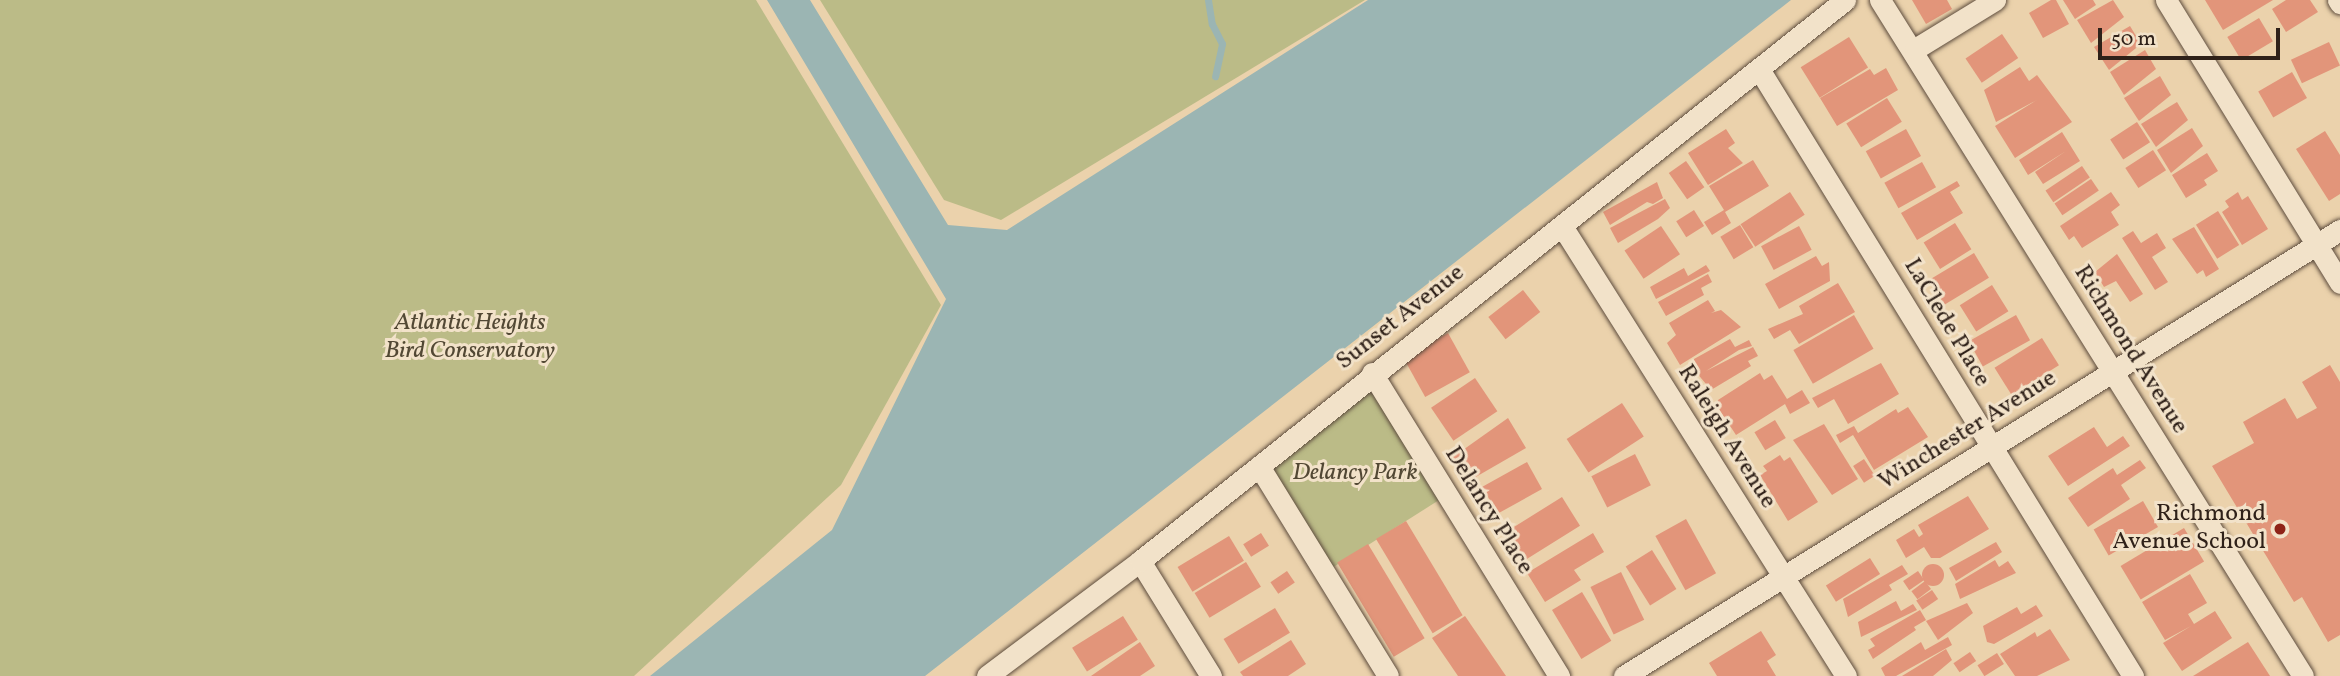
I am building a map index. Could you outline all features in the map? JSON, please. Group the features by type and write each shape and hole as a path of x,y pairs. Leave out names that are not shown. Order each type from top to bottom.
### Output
{"street":[{"name":"Sunset Avenue","path":"987,676 1140,561 1372,373 1562,226 1845,0"},
{"path":"1880,0 1915,49 1995,0"},
{"path":"2165,0 2340,283"},
{"name":"Richmond Avenue","path":"1915,49 2112,372 2303,676"},
{"name":"LaClede Place","path":"1759,69 2133,676"},
{"name":"Raleigh Avenue","path":"1562,226 1846,676"},
{"name":"Winchester Avenue","path":"1624,676 2340,230"},
{"name":"Delancy Place","path":"1372,373 1559,676"},
{"path":"1259,466 1388,676"},
{"path":"1140,561 1211,676"}],"green space":[{"name":"Atlantic Heights Bird Conservatory","path":"0,0 756,0 941,305 841,485 634,676 0,676"},
{"path":"820,0 1365,0 1001,220 944,200"},
{"name":"Delancy Park","path":"1372,373 1447,495 1324,573 1259,466"}],"water":[{"path":"767,0 810,0 948,225 1007,230 1368,0 1791,0 925,676 650,676 832,530 946,299"}],"building":[{"path":"1912,0 1947,0 1952,9 1926,24"},
{"path":"2051,0 2056,0 2069,24 2043,38 2029,13"},
{"path":"2063,0 2093,0 2096,5 2075,19"},
{"path":"2113,0 2124,17 2091,43 2077,20"},
{"path":"2205,0 2273,0 2223,30"},
{"path":"2286,0 2310,0 2318,12 2286,32 2272,9"},
{"path":"2259,18 2273,41 2241,60 2227,37"},
{"path":"2130,26 2141,44 2109,70 2094,47"},
{"path":"2002,34 2018,58 1982,83 1966,59"},
{"path":"1849,37 1868,68 1820,98 1801,67"},
{"path":"2329,42 2340,66 2302,83 2291,60"},
{"path":"2145,50 2156,69 2124,95 2110,72"},
{"path":"2020,67 2029,81 2037,75 2072,122 2015,158 1995,126 2037,100 1996,122 1984,90"},
{"path":"1886,68 1898,90 1837,126 1820,98 1870,69 1874,75"},
{"path":"2292,72 2307,98 2273,117 2258,92"},
{"path":"2160,76 2171,95 2139,121 2124,98"},
{"path":"1887,98 1902,122 1861,147 1846,123"},
{"path":"2177,102 2188,120 2156,147 2141,124"},
{"path":"2137,122 2150,142 2123,160 2110,139"},
{"path":"2192,128 2203,146 2171,173 2157,150"},
{"path":"1726,129 1735,143 1728,148 1743,163 1708,185 1688,153"},
{"path":"1906,129 1921,156 1881,178 1866,151"},
{"path":"2325,131 2340,155 2340,194 2329,201 2296,149"},
{"path":"2062,132 2080,161 2043,184 2035,172 2066,151 2028,175 2019,160"},
{"path":"2153,150 2166,170 2138,188 2125,168"},
{"path":"2207,153 2218,171 2204,180 2207,185 2186,198 2172,175"},
{"path":"1753,160 1769,186 1725,212 1731,223 1712,235 1704,222 1724,210 1709,186"},
{"path":"1686,161 1704,187 1687,199 1669,173"},
{"path":"1922,162 1936,187 1898,208 1884,183"},
{"path":"2082,166 2090,178 2053,202 2046,191"},
{"path":"2091,179 2099,191 2062,215 2055,204"},
{"path":"1957,181 1960,186 1950,192 1963,213 1917,240 1901,213"},
{"path":"1657,182 1663,198 1653,204 1647,202 1610,225 1603,212"},
{"path":"1790,192 1805,215 1755,247 1741,224"},
{"path":"2111,192 2120,205 2111,212 2119,225 2082,248 2074,236 2069,240 2060,226"},
{"path":"2238,192 2242,200 2248,196 2268,229 2242,245 2222,212 2229,207 2225,201"},
{"path":"1665,199 1670,208 1658,219 1618,243 1610,228"},
{"path":"1694,210 1704,226 1686,237 1676,221"},
{"path":"2218,211 2239,245 2217,259 2196,225"},
{"path":"1955,223 1971,249 1940,269 1924,243"},
{"path":"1740,225 1753,247 1734,259 1720,237"},
{"path":"1661,226 1680,254 1644,279 1625,251"},
{"path":"1799,226 1812,250 1774,270 1761,246"},
{"path":"2194,227 2219,269 2206,277 2203,270 2197,274 2172,239"},
{"path":"2133,231 2141,243 2157,233 2166,248 2152,257 2168,282 2155,290 2122,238"},
{"path":"1974,253 1989,278 1944,305 1929,280"},
{"path":"2117,254 2143,294 2130,302 2116,281 2104,287 2095,272"},
{"path":"1816,256 1822,266 1829,262 1830,281 1779,309 1765,284"},
{"path":"1706,265 1710,271 1656,299 1650,287 1684,268 1688,276"},
{"path":"1708,274 1712,282 1701,288 1704,295 1666,316 1658,302"},
{"path":"1838,283 1855,312 1799,344 1790,330 1774,339 1768,329 1803,314 1799,306"},
{"path":"1992,285 2008,311 1976,331 1960,305"},
{"path":"1523,290 1540,312 1506,339 1488,317"},
{"path":"1708,300 1715,311 1711,313 1721,310 1741,327 1680,365 1667,343 1676,335 1669,323"},
{"path":"1854,315 1874,349 1813,384 1793,350"},
{"path":"2016,315 2030,340 1983,367 1969,341"},
{"path":"1448,333 1470,372 1425,397 1403,358"},
{"path":"2042,338 2059,365 2011,395 1995,368"},
{"path":"1730,339 1735,347 1749,340 1752,346 1739,350 1706,371 1753,347 1758,356 1748,361 1751,366 1711,390 1691,366 1694,359"},
{"path":"1881,363 1899,394 1848,424 1834,399 1818,408 1812,398"},
{"name":"Richmond Avenue School","path":"2330,365 2340,382 2340,635 2328,642 2302,597 2294,602 2212,466 2254,443 2243,422 2285,398 2297,419 2317,408 2302,382"},
{"path":"1760,373 1764,380 1772,375 1787,399 1802,390 1810,403 1790,414 1785,404 1736,435 1717,406 1718,400"},
{"path":"1475,378 1497,411 1453,441 1431,408"},
{"path":"1622,403 1644,437 1588,472 1567,439"},
{"path":"1908,407 1928,437 1874,470 1853,435 1840,443 1836,435 1854,426 1858,433 1896,409 1898,413"},
{"path":"1508,418 1526,448 1467,482 1453,457"},
{"path":"1775,420 1786,438 1765,450 1754,432"},
{"path":"1824,424 1858,479 1832,495 1793,440"},
{"path":"2094,427 2107,447 2123,436 2130,446 2068,486 2048,456"},
{"path":"1635,454 1651,485 1607,507 1591,476"},
{"path":"1780,455 1784,461 1790,457 1818,502 1788,521 1760,475 1767,471 1763,466"},
{"path":"1864,459 1875,476 1864,483 1853,466"},
{"path":"2140,460 2146,468 2121,485 2130,499 2088,527 2068,498 2113,468 2117,475"},
{"path":"1527,462 1542,489 1497,514 1482,487"},
{"path":"1968,496 1989,529 1940,558 1931,558 1924,547 1906,558 1896,540 1914,529 1919,537 1923,534 1918,525"},
{"path":"1562,497 1580,526 1522,562 1504,533"},
{"path":"2143,501 2158,527 2109,555 2094,530"},
{"path":"1686,519 1716,573 1685,590 1655,536"},
{"path":"1406,521 1463,615 1433,633 1376,539"},
{"path":"2184,528 2204,561 2141,600 2121,566"},
{"path":"1261,533 1269,546 1251,557 1243,544"},
{"path":"1593,533 1604,552 1574,570 1581,580 1545,602 1527,573"},
{"path":"1229,536 1244,561 1193,592 1178,567"},
{"path":"1996,542 2002,552 1956,581 1949,568"},
{"path":"1368,544 1425,638 1394,657 1337,563"},
{"path":"1652,550 1676,589 1650,605 1626,566"},
{"path":"1870,558 1880,574 1836,602 1826,586"},
{"path":"1995,560 1999,567 2008,561 2016,573 1960,599 1955,584"},
{"path":"1246,562 1261,587 1210,618 1195,593"},
{"path":"1933,564 1941,567 1944,575 1941,583 1933,586 1925,583 1922,575 1925,567"},
{"path":"1902,565 1908,574 1889,585 1892,590 1848,617 1843,599"},
{"path":"1287,571 1295,583 1278,594 1270,582"},
{"path":"1918,571 1924,580 1909,590 1903,581"},
{"path":"1621,572 1644,620 1614,635 1590,587"},
{"path":"2190,574 2207,603 2188,614 2194,624 2215,611 2232,638 2182,671 2163,643 2191,626 2165,640 2142,602"},
{"path":"1925,581 1931,589 1917,599 1911,591"},
{"path":"1932,590 1938,599 1922,610 1916,601"},
{"path":"1582,592 1611,641 1581,659 1552,610"},
{"path":"1896,601 1901,611 1913,604 1917,610 1861,637 1858,622"},
{"path":"1967,603 1973,613 1938,640 1926,621"},
{"path":"2036,605 2043,616 1994,644 1987,642 1983,626 2017,607 2021,614"},
{"path":"1275,608 1290,633 1239,664 1224,639"},
{"path":"1920,610 1926,620 1914,627 1916,630 1873,659 1868,650 1875,646 1870,639"},
{"path":"1123,616 1138,640 1087,672 1072,648"},
{"path":"1465,616 1506,676 1458,676 1432,638"},
{"path":"2050,629 2070,660 2037,676 2015,676 2000,654 2035,632 2037,637"},
{"path":"1761,631 1776,655 1767,661 1776,676 1717,676 1709,663"},
{"path":"1948,637 1952,645 1896,676 1885,676 1881,668 1921,642 1925,650"},
{"path":"1291,640 1306,664 1288,676 1243,676 1240,672"},
{"path":"1140,642 1155,666 1140,676 1091,676"},
{"path":"2248,642 2270,676 2193,676"},
{"path":"1946,649 1952,660 1933,676 1902,676"},
{"path":"1970,652 1976,661 1960,672 1953,663"},
{"path":"1997,653 2004,664 1985,676 1977,665"}],"waterway":[{"path":"1208,0 1212,24 1222,44 1215,76"}],"place":[{"name":"Richmond Avenue School","path":"2280,529"}]}
